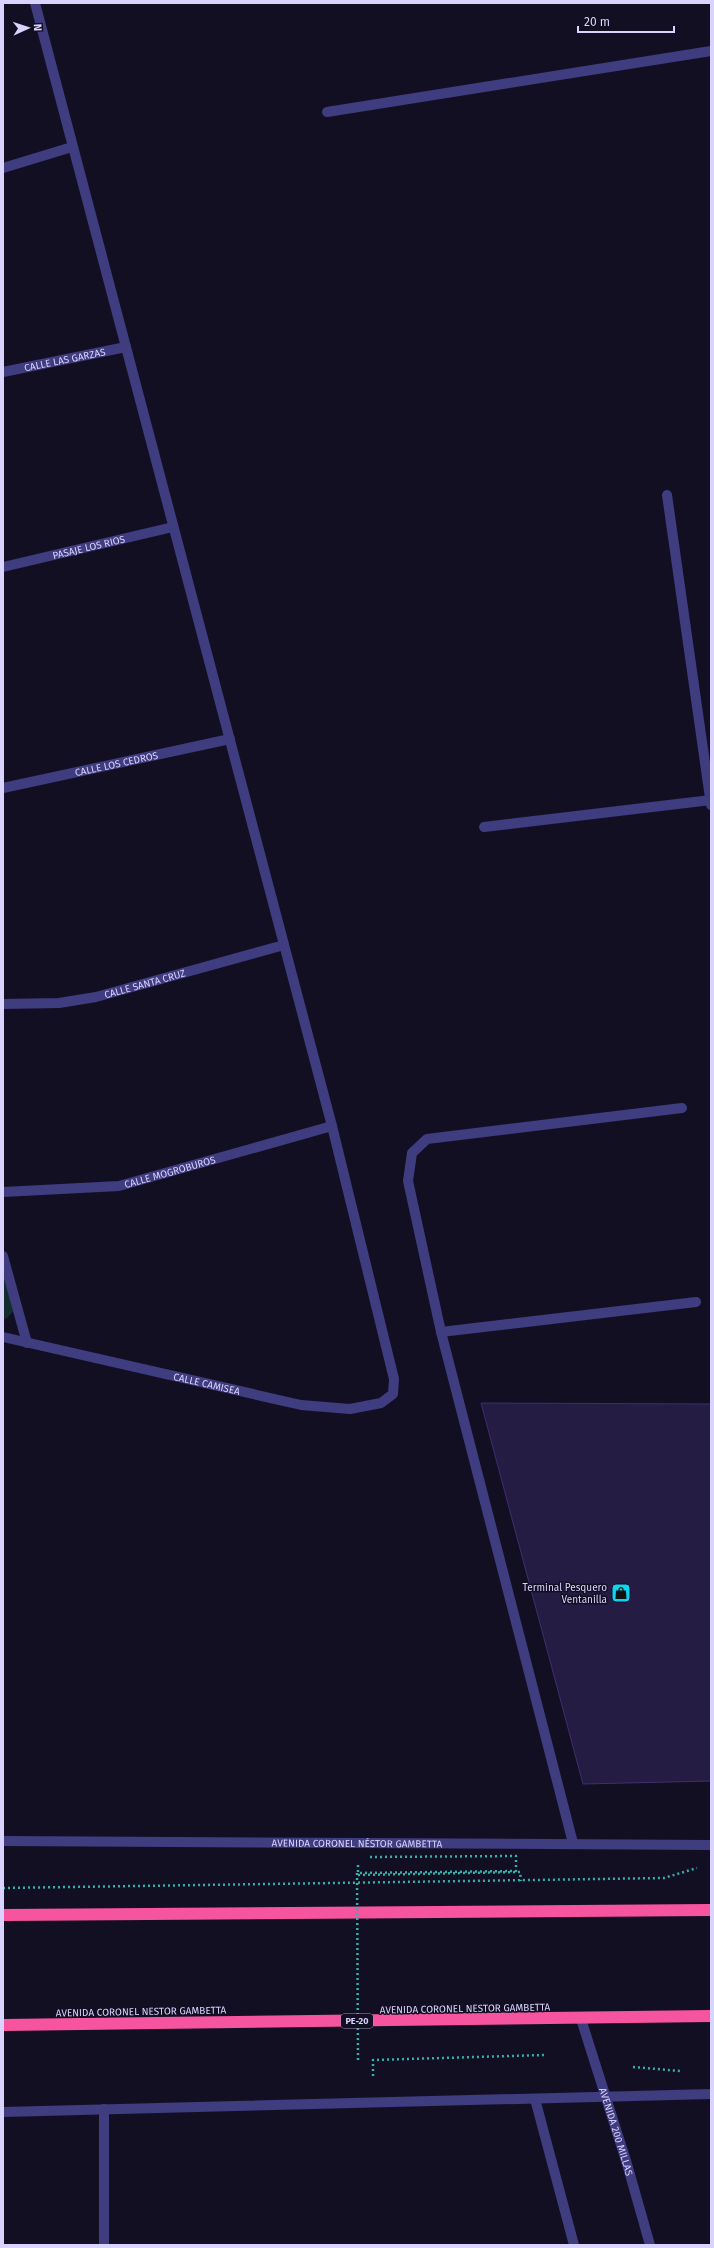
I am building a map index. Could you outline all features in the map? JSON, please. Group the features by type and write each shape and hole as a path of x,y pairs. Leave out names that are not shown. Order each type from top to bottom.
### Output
{"highway":[{"path":"3,1915 711,1910"},
{"name":"AVENIDA CORONEL NESTOR GAMBETTA","path":"3,2025 581,2019 711,2016"}],"street":[{"path":"35,3 332,1126"},
{"path":"327,112 711,51"},
{"path":"3,168 72,146"},
{"name":"CALLE LAS GARZAS","path":"3,372 126,347"},
{"path":"484,827 711,802 667,495"},
{"name":"PASAJE LOS RIOS","path":"3,567 173,526"},
{"name":"CALLE LOS CEDROS","path":"3,788 230,739"},
{"name":"CALLE SANTA CRUZ","path":"3,1004 59,1003 96,997 284,945"},
{"path":"573,1843 441,1332 408,1181 412,1153 427,1139 682,1108"},
{"name":"CALLE MOGROBUROS","path":"3,1192 119,1186 332,1126"},
{"name":"CALLE CAMISEA","path":"3,1337 301,1405 350,1409 381,1403 393,1394 394,1378 332,1126"},
{"path":"3,1256 27,1343"},
{"path":"441,1332 696,1302"},
{"name":"AVENIDA CORONEL NÉSTOR GAMBETTA","path":"3,1841 573,1843 711,1845"},
{"name":"AVENIDA 200 MILLAS","path":"581,2019 650,2245"},
{"path":"3,2112 606,2098 711,2094"},
{"path":"535,2099 574,2245"},
{"path":"104,2109 104,2245"}],"path":[{"path":"358,1843 358,1875 520,1872 521,1881"},
{"path":"358,2060 356,1873 516,1871 516,1856 367,1857"},
{"path":"3,1888 664,1878 704,1866"},
{"path":"374,2076 373,2060 544,2055"},
{"path":"633,2067 685,2071"}],"green space":[{"path":"3,1262 16,1308 6,1319 3,1318"}],"building":[{"name":"Terminal Pesquero Ventanilla","path":"481,1403 711,1404 711,1781 583,1784"}],"place":[{"name":"Terminal Pesquero Ventanilla","path":"621,1593"}]}
